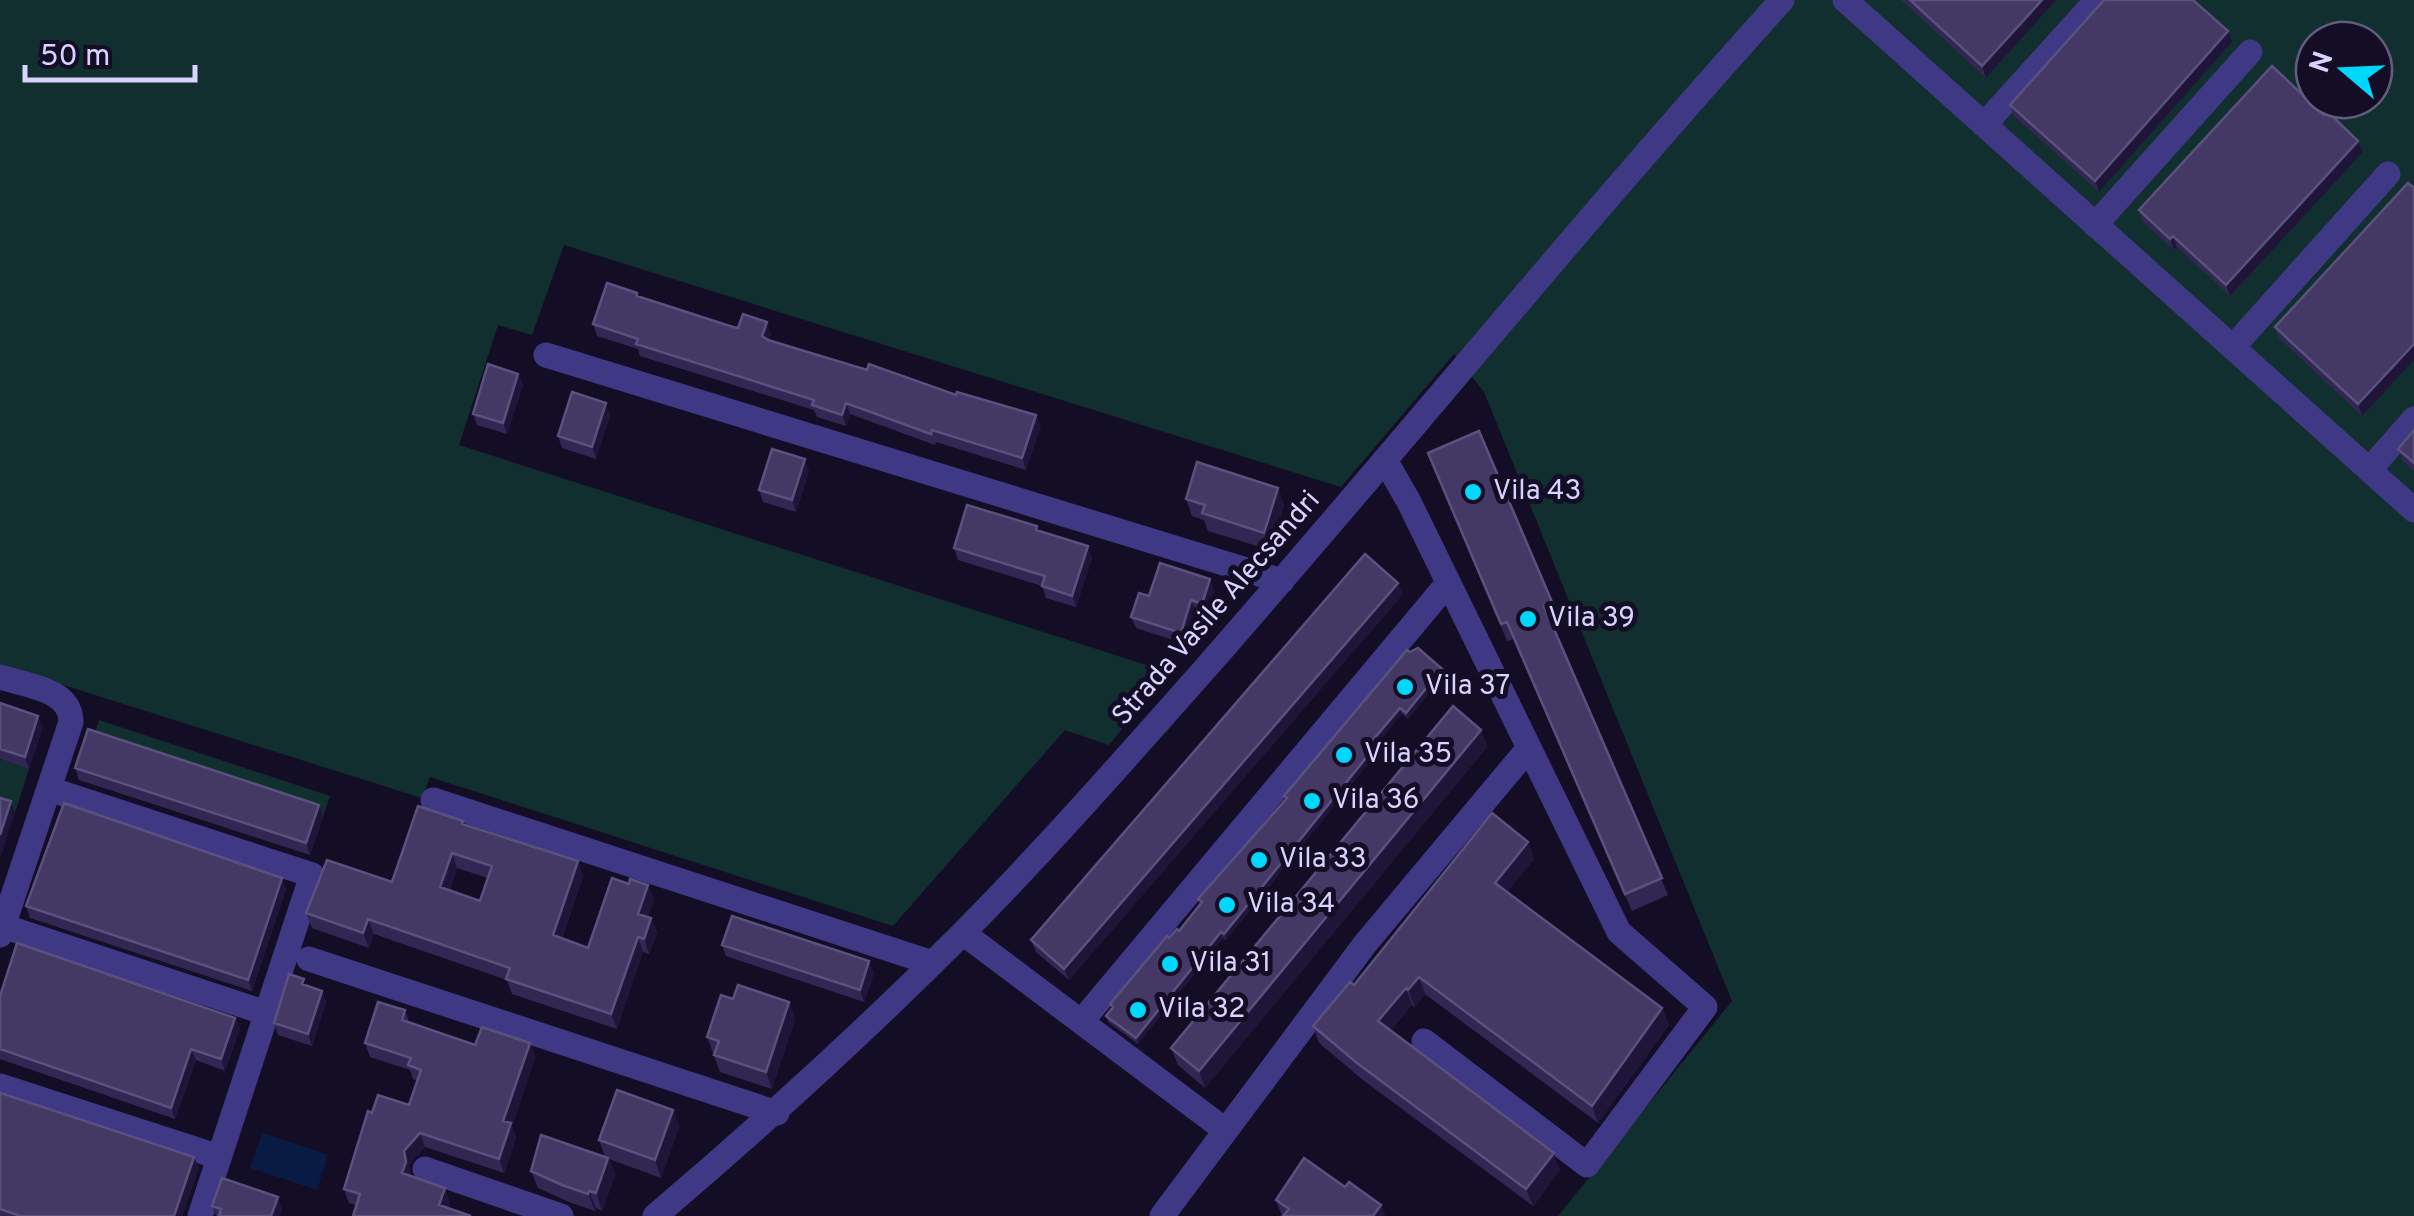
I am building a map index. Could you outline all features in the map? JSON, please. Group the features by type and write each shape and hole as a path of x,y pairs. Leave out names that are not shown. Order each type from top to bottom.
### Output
{"street":[{"name":"Strada Vasile Alecsandri","path":"655,1216 776,1113 932,964 1106,781 1627,173 1782,0"},
{"path":"1984,125 2097,0"},
{"path":"1846,1 2414,510"},
{"path":"2095,225 2250,52"},
{"path":"2232,347 2388,174"},
{"path":"546,355 1282,580"},
{"path":"2370,470 2414,419"},
{"path":"1385,460 1619,932 1705,1007 1587,1164 1424,1042"},
{"path":"1080,1022 1448,583"},
{"path":"0,677 57,695 68,702 71,722 6,899 2,931 266,1013"},
{"path":"1162,1216 1365,944 1528,749"},
{"path":"49,790 312,874 200,1216"},
{"path":"433,800 932,964"},
{"path":"962,934 1225,1130"},
{"path":"309,959 776,1113"},
{"path":"0,1086 219,1157"},
{"path":"425,1170 560,1216"}],"green space":[{"path":"0,0 2414,0 2414,1216 1558,1216 1732,1001 1484,392 1454,354 1341,487 564,245 532,335 498,325 459,445 1168,672 1109,745 1065,730 893,926 430,777 422,798 0,665"},
{"path":"99,720 330,796 323,817 92,741"},
{"path":"0,759 29,769 15,813 0,808"}],"water":[{"path":"262,1133 328,1155 317,1190 250,1168"}],"building":[{"path":"1910,0 2042,0 1982,66"},
{"path":"2104,0 2193,0 2228,31 2095,181 2010,105"},
{"path":"2272,66 2294,87 2294,120 2336,120 2358,141 2226,285 2139,210"},
{"path":"2408,183 2414,188 2414,344 2358,404 2275,327"},
{"path":"607,283 733,327 738,328 743,314 767,322 762,336 768,340 867,370 869,364 956,395 957,392 1036,415 1022,458 932,430 931,434 846,403 842,415 812,405 814,400 636,344 638,339 593,324"},
{"path":"488,364 518,374 503,423 473,414"},
{"path":"572,392 606,403 592,447 558,436"},
{"path":"2414,430 2414,463 2398,449"},
{"path":"1479,431 1552,602 1544,606 1662,878 1625,894 1507,622 1501,624 1428,453"},
{"path":"772,449 805,459 792,500 759,490"},
{"path":"1197,462 1278,488 1264,533 1202,513 1205,505 1186,499"},
{"path":"967,505 1088,546 1072,596 1042,586 1045,576 954,548"},
{"path":"1365,554 1398,583 1064,969 1031,940"},
{"path":"1160,563 1210,579 1202,604 1191,600 1181,633 1131,617 1139,593 1149,596"},
{"path":"1418,648 1442,669 1406,713 1400,708 1373,740 1378,743 1136,1038 1106,1016 1113,1007 1110,1004 1167,936 1179,931 1202,902 1198,899 1287,798 1284,796 1407,650"},
{"path":"0,703 38,716 25,757 0,749"},
{"path":"1453,706 1481,730 1199,1071 1171,1048"},
{"path":"88,729 319,805 306,843 75,768"},
{"path":"0,798 11,801 0,835"},
{"path":"64,803 282,878 248,980 26,906"},
{"path":"418,806 578,861 553,935 588,948 612,878 648,885 638,914 651,918 644,939 638,937 611,1014 506,979 510,968 368,919 363,933 306,913 327,860 392,882","holes":["452,853 492,866 480,901 440,887"]},
{"path":"1492,813 1528,842 1495,883 1662,1008 1592,1106 1419,977 1378,1021 1554,1153 1526,1189 1313,1026 1350,982 1354,985"},
{"path":"732,916 869,961 860,990 722,945"},
{"path":"17,943 235,1018 221,1059 191,1049 171,1108 0,1049 0,996"},
{"path":"289,974 322,991 308,1034 274,1023"},
{"path":"738,985 789,1002 766,1072 714,1055 719,1041 707,1037 721,995 733,999"},
{"path":"378,1002 405,1010 402,1020 475,1045 482,1027 530,1043 503,1121 511,1123 499,1159 420,1133 404,1151 402,1173 445,1188 439,1205 471,1216 353,1216 360,1194 344,1189 368,1111 372,1113 378,1095 409,1105 421,1070 408,1065 411,1058 365,1043"},
{"path":"617,1090 673,1110 655,1160 599,1140"},
{"path":"0,1093 194,1157 174,1216 20,1216 0,1209"},
{"path":"541,1135 608,1158 596,1193 588,1194 531,1171"},
{"path":"1304,1158 1345,1187 1349,1182 1381,1205 1373,1216 1283,1216 1289,1209 1276,1200"},
{"path":"222,1178 278,1197 271,1216 219,1216 221,1209 212,1206"}],"place":[{"name":"Vila 43","path":"1473,492"},
{"name":"Vila 39","path":"1528,619"},
{"name":"Vila 37","path":"1405,687"},
{"name":"Vila 35","path":"1344,755"},
{"name":"Vila 36","path":"1312,801"},
{"name":"Vila 33","path":"1259,860"},
{"name":"Vila 34","path":"1227,905"},
{"name":"Vila 31","path":"1170,964"},
{"name":"Vila 32","path":"1138,1010"}]}
